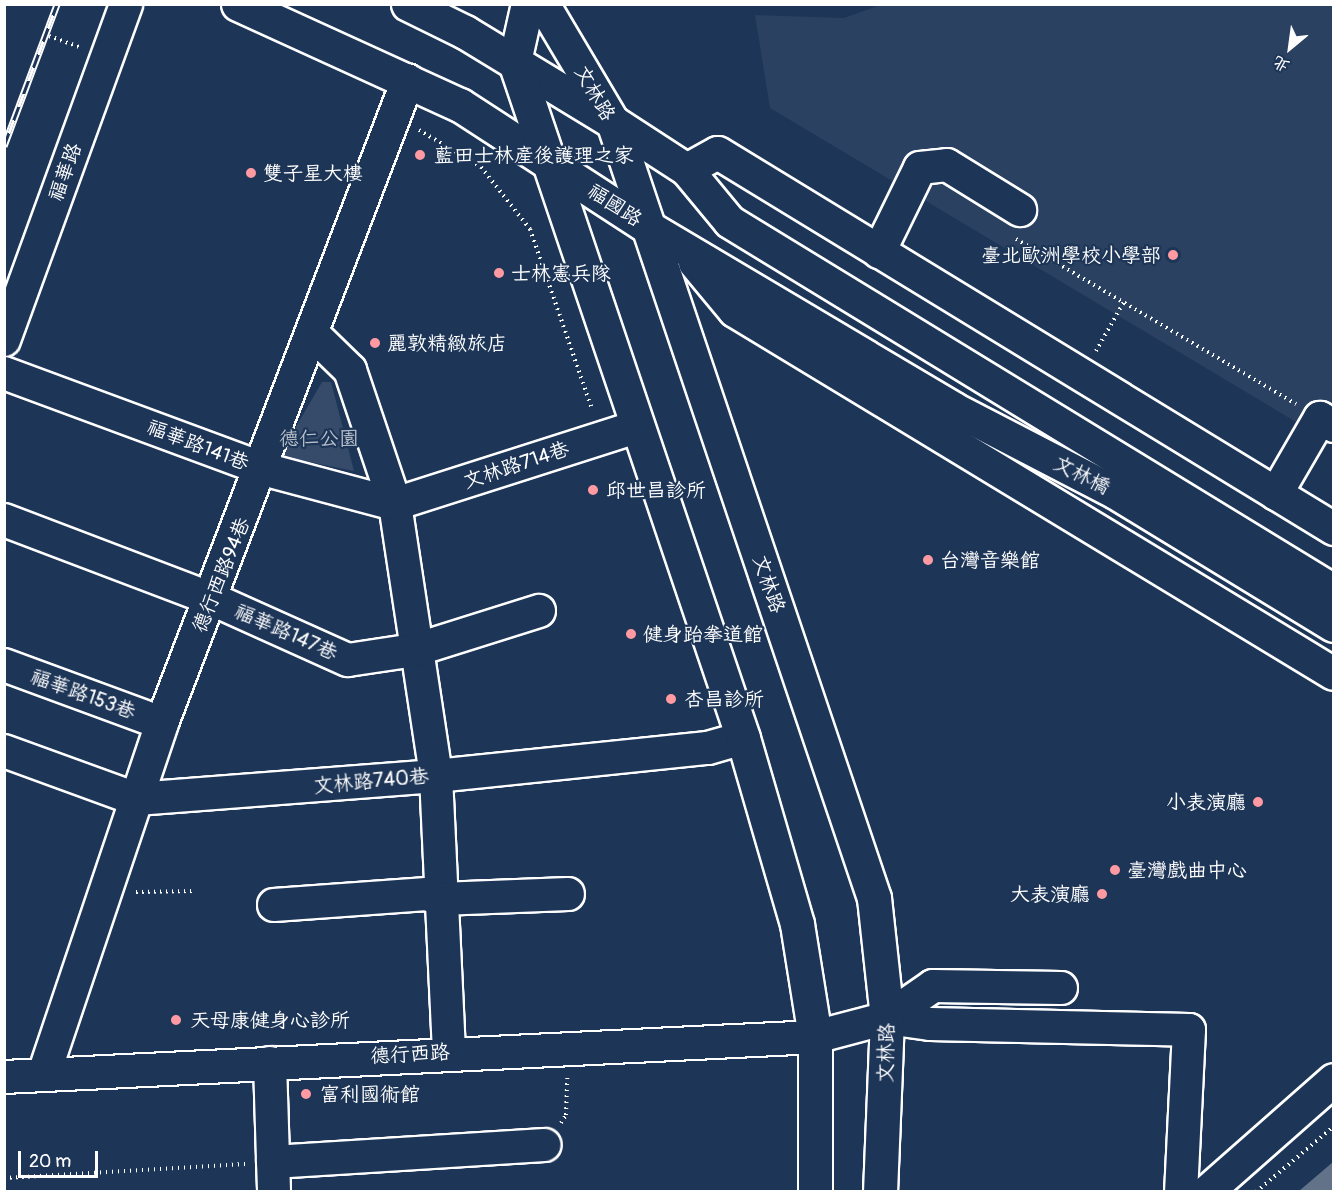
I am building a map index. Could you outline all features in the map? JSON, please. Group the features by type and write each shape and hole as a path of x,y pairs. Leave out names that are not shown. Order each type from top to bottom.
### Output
{"main road":[{"name":"福國路","path":"238,4 460,105 643,224"},
{"path":"408,4 515,62 613,122"},
{"path":"515,62 544,159 743,738 797,924 815,1037 816,1191"},
{"name":"文林路","path":"613,122 643,224 874,898 887,1018 880,1191"}],"street":[{"name":"福華路","path":"4,340 126,4"},
{"path":"515,62 528,4"},
{"name":"文林路","path":"543,4 613,122"},
{"name":"德行西路94巷","path":"44,1074 162,723 315,336 408,80"},
{"path":"613,122 687,170 718,153 1334,529"},
{"path":"879,252 921,168 947,165 1017,224"},
{"name":"文林橋","path":"687,170 730,222 1334,591"},
{"name":"福國路","path":"643,224 687,253 828,331"},
{"path":"687,253 735,312 1334,674"},
{"name":"文林橋","path":"828,331 954,409 1116,493 1334,626"},
{"path":"315,336 350,370 395,504 415,650 436,776 449,1052"},
{"name":"福華路141巷","path":"4,373 263,470 395,504"},
{"path":"1276,494 1327,422"},
{"name":"文林路714巷","path":"395,504 637,427"},
{"name":"福華路147巷","path":"4,520 212,599 348,660 415,650 539,611"},
{"name":"福華路153巷","path":"4,665 162,723"},
{"name":"文林路740巷","path":"4,751 136,799 436,776 708,748 743,738"},
{"path":"274,905 427,894 440,899 568,894"},
{"path":"887,1018 933,986 1060,988"},
{"path":"887,1018 930,1024 1189,1030 1180,1191"},
{"name":"德行西路","path":"4,1077 449,1052 815,1037 887,1018"},
{"path":"270,1063 274,1177 544,1145"},
{"path":"1207,1191 1334,1080"}],"path":[{"path":"49,36 80,47"},
{"path":"393,119 438,138 481,168 530,229 592,409"},
{"path":"1017,224 1124,302 1327,422"},
{"path":"1082,375 1124,302"},
{"path":"105,893 194,891"},
{"path":"544,1145 566,1115 568,1047"},
{"path":"1256,1191 1334,1126"},
{"path":"4,1178 274,1177"}],"shaded area":[{"name":"臺北歐洲學校小學部","path":"883,4 1333,5 1333,444 770,108 755,15 844,18"},
{"path":"1333,1162 1333,1191 1299,1191"}],"green space":[{"name":"德仁公園","path":"322,382 331,382 354,471 279,456"}],"railway":[{"path":"4,146 57,4"}],"place":[{"name":"藍田士林產後護理之家","path":"420,155"},
{"name":"雙子星大樓","path":"251,173"},
{"name":"臺北歐洲學校小學部","path":"1173,255"},
{"name":"士林憲兵隊","path":"499,273"},
{"name":"麗敦精緻旅店","path":"375,343"},
{"name":"邱世昌診所","path":"593,490"},
{"name":"台灣音樂館","path":"928,560"},
{"name":"健身跆拳道館","path":"631,634"},
{"name":"杏昌診所","path":"671,699"},
{"name":"小表演廳","path":"1258,802"},
{"name":"臺灣戲曲中心","path":"1115,870"},
{"name":"大表演廳","path":"1102,894"},
{"name":"天母康健身心診所","path":"176,1020"},
{"name":"富利國術館","path":"306,1094"}]}
